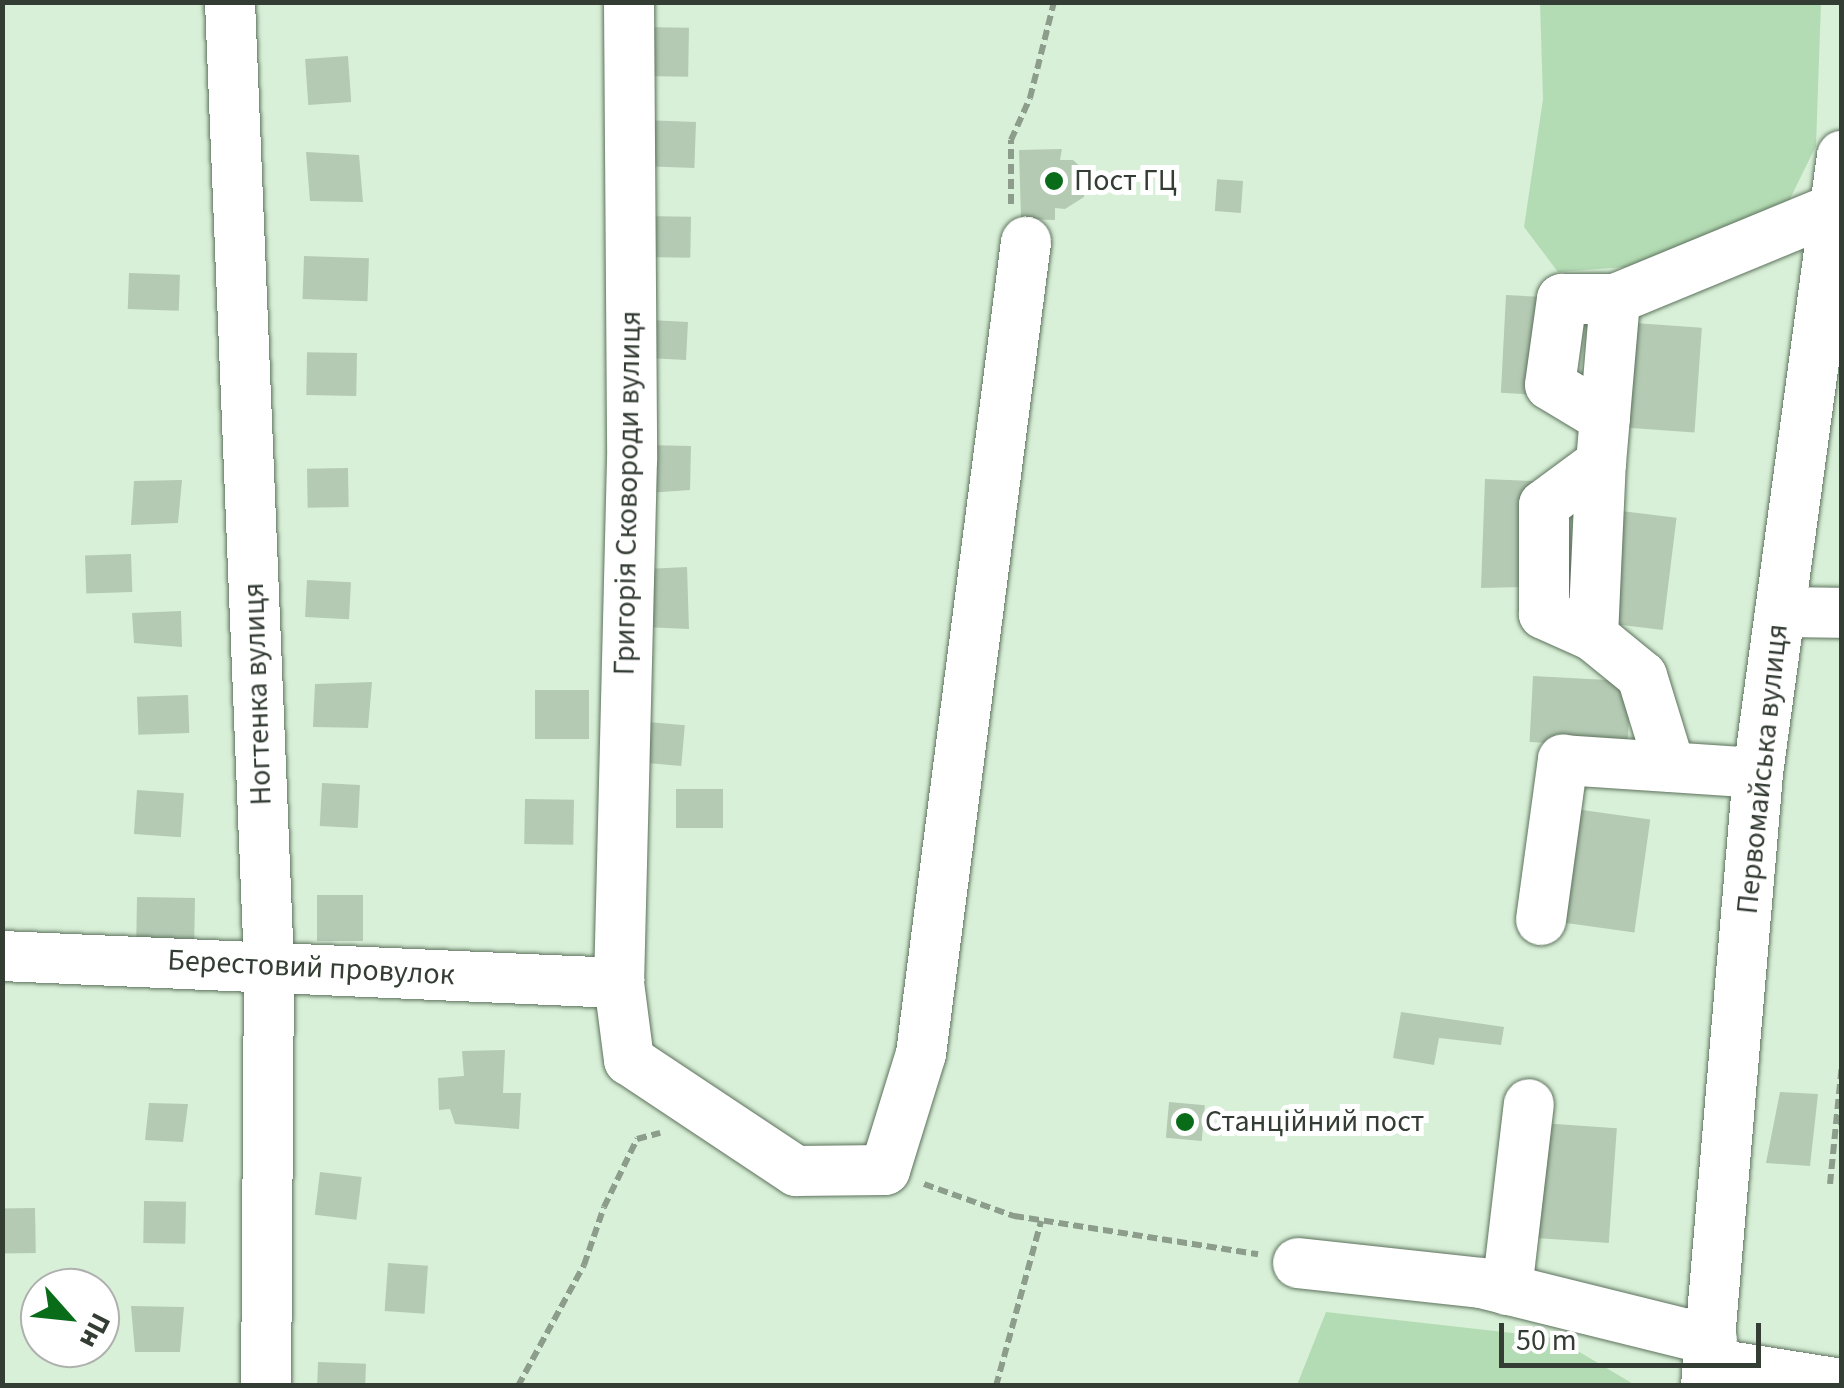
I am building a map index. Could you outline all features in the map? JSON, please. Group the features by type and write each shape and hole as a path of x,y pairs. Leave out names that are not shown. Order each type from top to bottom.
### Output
{"street":[{"name":"Ногтенка вулиця","path":"230,2 268,966 266,1386"},
{"name":"Григорія Сковороди вулиця","path":"629,2 632,460 619,983 629,1060 796,1171 885,1170"},
{"name":"Первомайська вулиця","path":"1709,1363 1758,774 1842,156"},
{"path":"1670,767 1642,676 1592,636 1544,614 1544,505 1603,441 1615,299 1836,208"},
{"path":"885,1170 921,1054 1026,242"},
{"path":"1780,612 1842,614"},
{"path":"1541,920 1562,760 1758,774"},
{"name":"Берестовий провулок","path":"2,956 619,983"},
{"path":"1507,1290 1529,1104"},
{"path":"1298,1263 1507,1290 1709,1363 1842,1384"}],"path":[{"path":"1026,242 1010,205 1011,140 1030,98 1054,2"},
{"path":"1830,1184 1842,1064"},
{"path":"518,1386 584,1265 604,1206 637,1139 722,1122"},
{"path":"885,1170 1014,1216 1298,1263"},
{"path":"996,1386 1041,1221"}],"green space":[{"path":"1540,3 1821,3 1816,146 1781,217 1708,248 1626,267 1558,272 1524,227 1543,99"},
{"path":"1326,1312 1556,1338 1635,1385 1297,1385"}],"building":[{"path":"641,27 689,28 688,77 640,76"},
{"path":"348,56 351,102 308,105 305,59"},
{"path":"642,120 696,122 694,168 640,166"},
{"name":"Пост ГЦ","path":"1062,149 1060,160 1073,160 1088,174 1084,197 1065,209 1055,208 1055,220 1021,219 1019,150"},
{"path":"306,152 359,155 363,202 310,201"},
{"path":"1217,179 1243,181 1241,213 1215,211"},
{"path":"643,216 691,217 690,258 642,257"},
{"path":"304,256 369,258 367,301 302,299"},
{"path":"129,273 180,275 179,311 128,309"},
{"path":"1506,295 1547,297 1542,395 1501,393"},
{"path":"645,320 688,322 686,360 643,358"},
{"path":"1635,323 1702,328 1695,432 1628,428"},
{"path":"307,352 357,353 356,396 306,395"},
{"path":"645,445 691,446 690,490 647,493"},
{"path":"348,468 349,507 308,508 307,469"},
{"path":"1485,479 1533,481 1522,587 1481,588"},
{"path":"182,480 178,523 131,525 134,481"},
{"path":"1613,510 1677,518 1663,630 1599,622"},
{"path":"131,554 132,592 86,594 85,556"},
{"path":"687,567 689,629 642,627 645,569"},
{"path":"307,580 351,582 349,619 305,617"},
{"path":"181,611 182,647 134,643 132,613"},
{"path":"1533,676 1631,681 1627,747 1530,742"},
{"path":"372,682 368,728 313,727 315,684"},
{"path":"535,690 589,690 589,739 535,739"},
{"path":"188,695 189,733 138,735 137,697"},
{"path":"648,722 685,725 681,766 644,763"},
{"path":"322,783 360,785 358,828 320,826"},
{"path":"676,789 723,789 723,828 676,828"},
{"path":"137,790 184,793 181,837 134,834"},
{"path":"525,799 574,800 573,845 524,844"},
{"path":"1575,809 1650,820 1634,932 1559,922"},
{"path":"317,895 363,895 363,941 317,941"},
{"path":"137,897 195,898 194,943 136,942"},
{"path":"1401,1012 1504,1027 1501,1045 1439,1038 1434,1065 1393,1058"},
{"path":"505,1050 503,1093 521,1093 519,1129 455,1124 450,1109 439,1110 438,1078 464,1076 462,1051"},
{"path":"1780,1092 1818,1094 1810,1166 1766,1163"},
{"name":"Станційний пост","path":"1169,1102 1205,1105 1202,1141 1166,1138"},
{"path":"149,1103 188,1104 183,1142 145,1140"},
{"path":"1541,1123 1617,1128 1609,1243 1533,1238"},
{"path":"320,1172 362,1177 356,1220 315,1215"},
{"path":"144,1201 186,1202 185,1244 143,1243"},
{"path":"35,1208 36,1253 3,1254 2,1209"},
{"path":"388,1263 428,1266 425,1314 385,1311"},
{"path":"131,1306 184,1307 180,1352 135,1352"},
{"path":"318,1362 366,1364 365,1386 317,1386"}],"place":[{"name":"Пост ГЦ","path":"1054,181"},
{"name":"Станційний пост","path":"1185,1122"}]}
